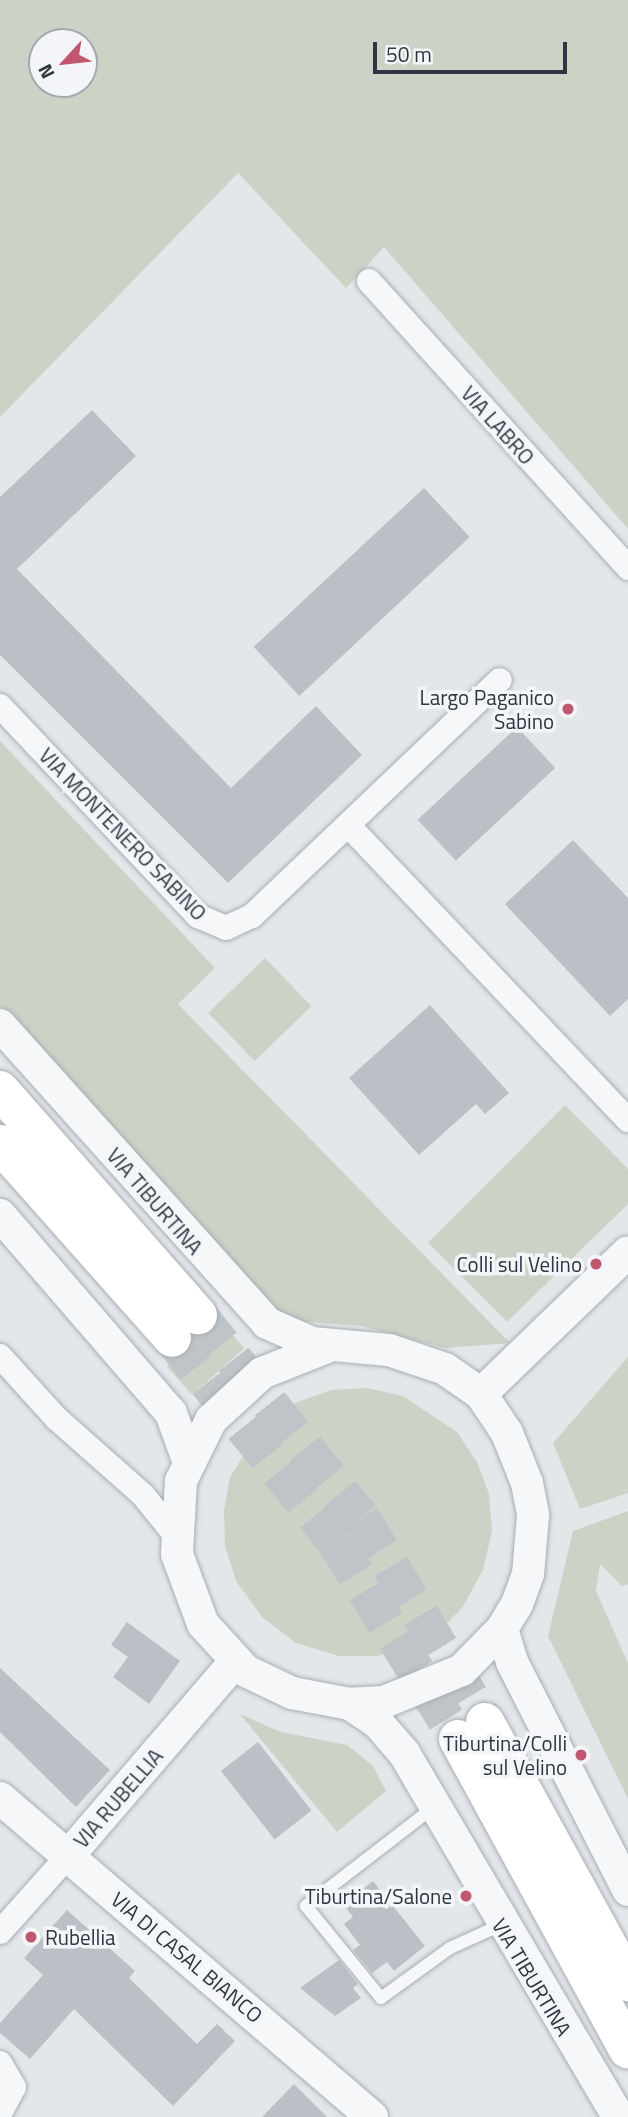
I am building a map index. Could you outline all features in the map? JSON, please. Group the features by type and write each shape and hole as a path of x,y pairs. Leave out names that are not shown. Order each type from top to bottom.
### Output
{"main road":[{"name":"VIA TIBURTINA","path":"0,1090 185,1327 0,1144"},
{"path":"628,1982 471,1730 628,2050"}],"street":[{"name":"VIA LABRO","path":"369,281 628,568"},
{"name":"VIA MONTENERO SABINO","path":"0,706 198,916 217,927 245,922 500,680"},
{"path":"348,825 628,1120"},
{"name":"VIA TIBURTINA","path":"0,1025 257,1315 293,1337 330,1346 417,1356 481,1394 518,1458 533,1515 528,1574 502,1629 481,1654 435,1685 384,1702 350,1704 275,1686 235,1662 195,1611 180,1571 176,1504 188,1460 211,1420 238,1390 276,1365 330,1346"},
{"path":"0,1215 171,1413 188,1460"},
{"path":"481,1394 628,1252"},
{"path":"0,1356 56,1418 144,1494 176,1536"},
{"path":"502,1629 512,1662 628,1889"},
{"name":"VIA RUBELLIA","path":"0,1932 235,1662"},
{"name":"VIA TIBURTINA","path":"350,1704 389,1734 618,2117"},
{"name":"VIA DI CASAL BIANCO","path":"0,1798 372,2117"},
{"path":"0,2063 14,2087 0,2113"}],"lane":[{"path":"434,1807 306,1906 381,1998 450,1948 501,1925"}],"shaded area":[{"path":"0,0 628,0 628,529 384,247 346,288 238,173 0,417"},
{"path":"0,741 215,968 178,1004 510,1343 445,1348 361,1326 294,1321 255,1295 0,1009"},
{"path":"265,958 312,1006 255,1061 208,1013"},
{"path":"565,1105 628,1169 628,1204 507,1322 428,1243"},
{"path":"219,1320 244,1348 192,1395 167,1367"},
{"path":"628,1357 628,1493 580,1509 553,1443"},
{"path":"367,1388 403,1396 457,1432 477,1462 489,1494 492,1531 483,1570 462,1608 444,1626 419,1643 378,1656 339,1656 296,1643 262,1617 236,1581 225,1546 224,1510 230,1477 260,1429 295,1403 331,1390"},
{"path":"628,1511 628,1584 622,1586 600,1564 596,1591 628,1663 628,1799 548,1636 573,1531"},
{"path":"240,1714 281,1732 347,1745 373,1766 386,1791 337,1832"}],"building":[{"path":"92,410 136,456 17,569 231,788 316,706 362,755 228,883 0,655 0,497"},
{"path":"424,488 470,537 299,696 254,647"},
{"path":"517,727 555,768 456,861 418,820"},
{"path":"573,840 628,898 628,999 610,1016 505,904"},
{"path":"430,1005 509,1093 485,1114 476,1104 419,1155 349,1078"},
{"path":"127,1622 180,1661 149,1704 113,1677 128,1657 111,1645"},
{"path":"0,1668 110,1770 76,1807 0,1732"},
{"path":"258,1742 312,1811 275,1839 221,1771"},
{"path":"373,1881 425,1946 394,1971 387,1962 372,1973 353,1950 360,1945 344,1924 353,1917 343,1904"},
{"path":"67,1910 135,1971 129,1978 197,2044 217,2024 235,2041 173,2106 74,2009 30,2059 0,2033 0,2023 43,1975 24,1958"},
{"path":"339,1960 358,1984 353,1988 361,1998 335,2016 300,1988"},
{"path":"294,2084 327,2117 262,2117"}],"tunnel":[{"path":"198,1315 361,1518 485,1722"},
{"path":"172,1338 336,1542 458,1739"}],"place":[{"name":"Largo Paganico Sabino","path":"568,709"},
{"name":"Colli sul Velino","path":"596,1264"},
{"name":"Tiburtina/Colli sul Velino","path":"581,1755"},
{"name":"Tiburtina/Salone","path":"466,1896"},
{"name":"Rubellia","path":"31,1937"}]}
